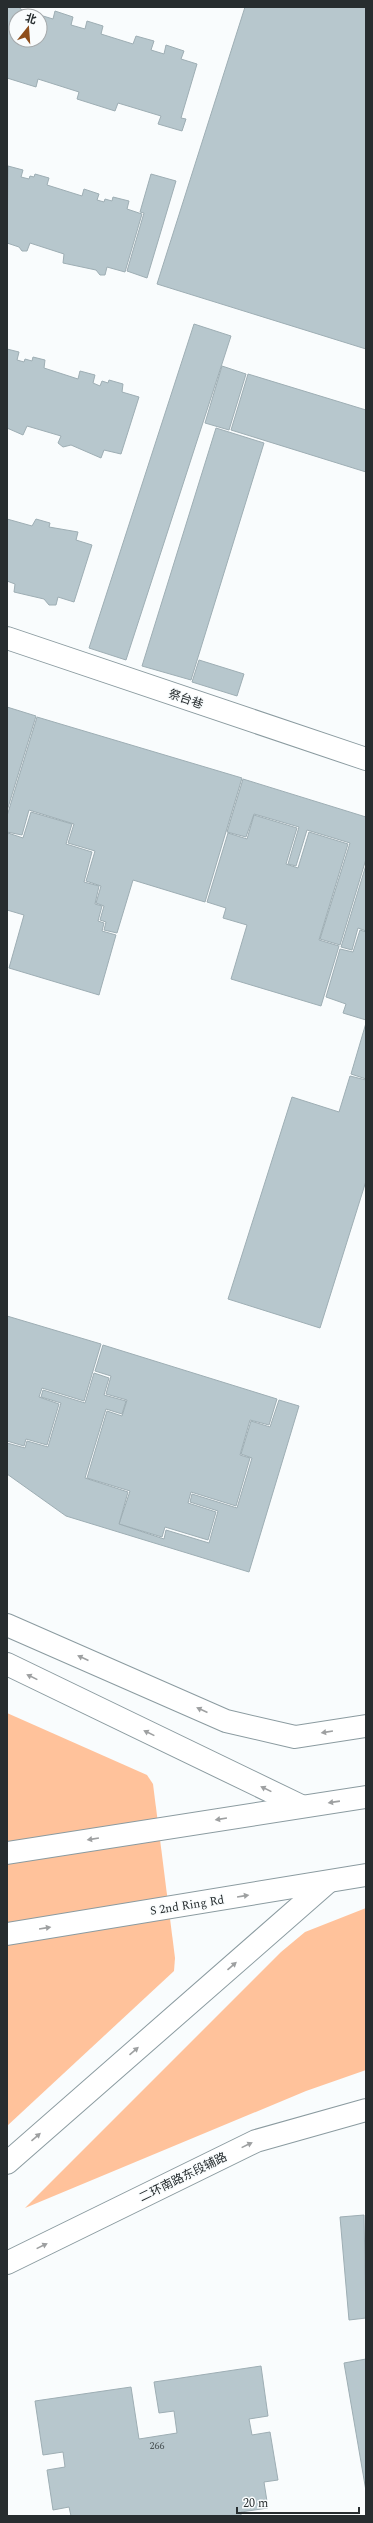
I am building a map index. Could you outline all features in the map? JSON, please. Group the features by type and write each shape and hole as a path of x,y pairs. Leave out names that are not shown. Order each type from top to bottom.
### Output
{"main road":[{"name":"祭台巷","path":"7,638 366,759"},
{"path":"7,1625 226,1721 295,1737 366,1726"},
{"path":"7,1664 301,1806"},
{"path":"7,1853 366,1797"},
{"name":"S 2nd Ring Rd","path":"7,1934 366,1875"},
{"path":"7,2163 328,1882"},
{"name":"二环南路东段辅路","path":"7,2263 256,2141 366,2110"}],"shaded area":[{"path":"7,1713 147,1775 153,1784 175,1958 174,1971 7,2126"},
{"path":"366,1908 366,2070 306,2091 25,2208 281,1952 305,1932"}],"building":[{"path":"7,7 21,7 8,8 8,48 48,48 48,17 53,19 55,11 73,17 71,25 85,29 87,21 103,26 101,34 133,44 136,36 154,41 151,50 164,54 166,45 184,51 181,59 197,64 181,118 186,119 182,131 158,124 161,116 118,103 115,111 77,99 79,92 38,79 36,87 7,78"},
{"path":"245,7 366,7 366,349 157,284"},
{"path":"8,166 23,170 21,177 29,179 30,176 34,177 35,174 49,178 47,185 82,196 84,189 99,194 97,200 104,202 105,199 112,201 113,197 129,201 127,209 142,214 125,272 107,267 105,275 100,275 96,270 63,263 64,254 30,243 27,251 22,251 19,247 7,243"},
{"path":"151,174 176,181 147,278 127,271 144,213 140,212"},
{"path":"194,324 231,336 126,660 89,648"},
{"path":"7,349 19,352 17,360 24,362 25,359 32,361 33,357 45,360 44,368 78,379 80,371 95,375 93,383 100,386 102,381 108,383 109,380 123,384 122,392 139,397 121,454 104,450 101,458 71,445 63,447 58,443 61,436 27,426 23,435 7,428"},
{"path":"222,366 246,374 229,430 205,423"},
{"path":"248,374 366,410 366,472 231,430"},
{"path":"216,428 264,443 191,680 142,666"},
{"path":"7,519 32,526 36,519 50,523 49,527 78,532 76,540 92,545 74,602 58,597 56,605 49,605 44,599 14,592 15,584 7,581"},
{"path":"199,660 244,674 237,696 192,682"},
{"path":"7,707 36,716 7,811"},
{"path":"37,717 242,778 205,902 133,880 117,933 104,930 106,922 100,920 104,906 96,903 101,886 86,881 95,851 68,843 74,824 29,810 22,835 7,832 7,816"},
{"path":"243,779 366,817 366,859 340,945 320,939 350,843 307,830 296,866 288,864 299,827 254,814 246,837 227,832"},
{"path":"31,812 72,824 66,844 92,852 84,882 99,886 95,904 102,906 98,921 104,923 102,931 116,935 99,995 9,968 24,915 7,910 7,838 8,833 23,838"},
{"path":"254,815 297,828 286,864 298,868 309,832 348,844 319,940 339,946 321,1006 231,979 247,925 223,918 226,908 207,902 228,833 247,839"},
{"path":"366,865 366,931 358,928 352,950 341,947"},
{"path":"360,930 366,932 366,1020 343,1013 346,1004 326,997 340,949 353,952"},
{"path":"366,1023 366,1079 351,1074"},
{"path":"350,1076 366,1080 366,1181 320,1328 228,1299 292,1097 339,1112"},
{"path":"7,1316 101,1344 84,1401 42,1388 39,1397 59,1404 47,1445 26,1439 24,1446 7,1441"},
{"path":"103,1345 277,1399 269,1425 250,1420 240,1455 250,1458 236,1506 191,1492 188,1503 216,1512 208,1540 165,1527 162,1537 119,1524 130,1491 87,1478 107,1411 122,1416 127,1400 106,1394 111,1376 95,1371"},
{"path":"94,1373 109,1378 104,1395 126,1401 122,1414 106,1409 85,1478 128,1492 119,1524 164,1539 166,1530 209,1543 218,1511 190,1502 192,1494 237,1508 252,1458 241,1454 251,1421 270,1427 279,1400 299,1406 249,1572 66,1516 7,1474 7,1443 25,1448 27,1441 48,1447 61,1403 41,1397 43,1390 85,1403"},
{"path":"364,2215 366,2318 349,2320 340,2217"},
{"path":"366,2359 366,2491 344,2363"},
{"path":"261,2366 268,2416 249,2419 252,2435 270,2432 278,2480 264,2482 268,2508 241,2512 241,2516 71,2516 69,2507 53,2510 47,2470 65,2467 63,2452 43,2455 35,2401 131,2387 139,2439 177,2433 174,2411 159,2413 154,2382"}]}
